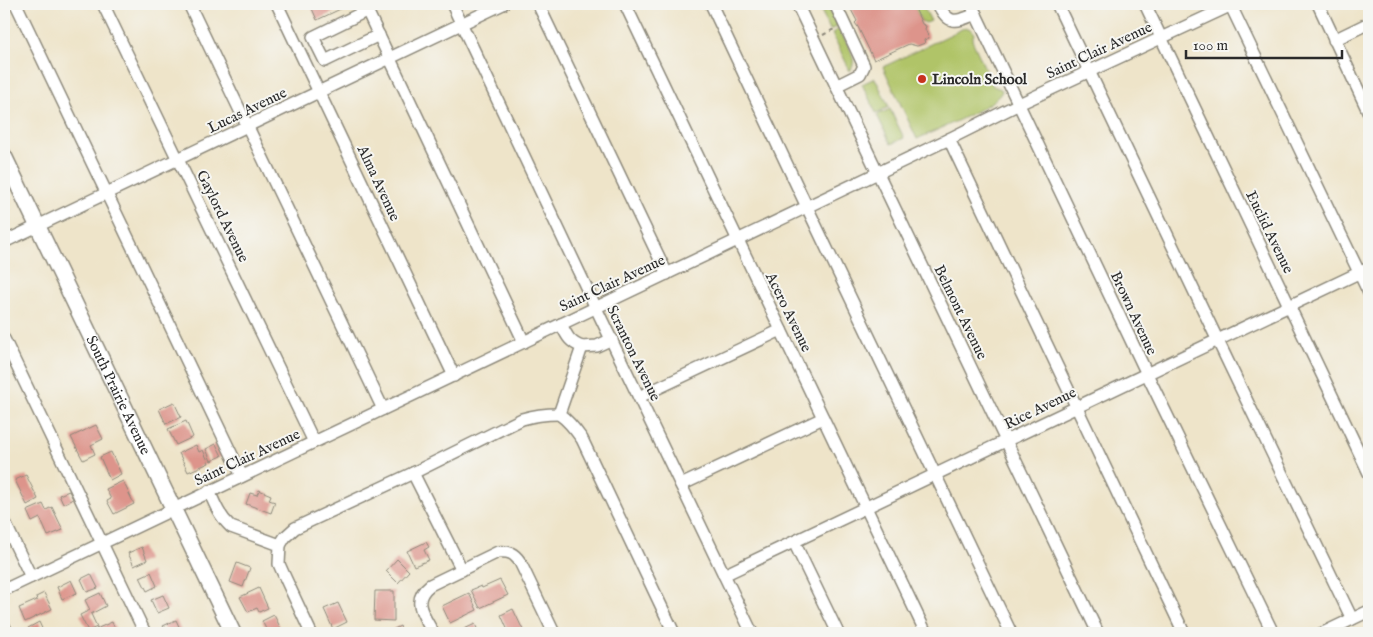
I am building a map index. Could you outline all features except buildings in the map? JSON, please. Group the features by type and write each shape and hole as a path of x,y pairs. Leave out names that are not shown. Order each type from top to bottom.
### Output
{"main road":[{"name":"South Prairie Avenue","path":"4,156 233,633"}],"street":[{"path":"16,4 242,476"},
{"name":"Gaylord Avenue","path":"103,4 314,442"},
{"path":"189,4 383,409"},
{"name":"Alma Avenue","path":"278,4 454,376"},
{"name":"Scranton Avenue","path":"452,4 752,633"},
{"name":"Lucas Avenue","path":"4,242 503,4"},
{"path":"538,4 667,274"},
{"name":"Acero Avenue","path":"625,4 926,633"},
{"path":"711,4 1011,633"},
{"name":"Belmont Avenue","path":"797,4 1098,633"},
{"path":"835,4 864,66 860,74 836,86"},
{"path":"938,4 946,17 951,20 962,20 974,9"},
{"path":"1057,4 1352,619"},
{"name":"Euclid Avenue","path":"1145,4 1369,473"},
{"path":"1232,4 1364,270 1369,293"},
{"name":"Saint Clair Avenue","path":"4,590 1232,4"},
{"path":"1318,4 1369,113"},
{"path":"380,35 325,61 313,37 366,7 380,35 524,342"},
{"name":"Brown Avenue","path":"974,9 1146,374 1273,633"},
{"path":"1334,40 1369,23"},
{"path":"949,140 1184,633"},
{"name":"Rice Avenue","path":"724,575 1290,307 1364,270"},
{"path":"562,324 569,339 574,344 582,347 597,346 612,339"},
{"path":"639,398 781,330"},
{"path":"4,339 145,633"},
{"path":"559,414 582,347"},
{"path":"312,633 279,564 280,545 285,536 295,528 522,420 546,414 559,414 576,429 582,439 674,633"},
{"path":"681,485 823,418"},
{"path":"413,473 462,570"},
{"path":"209,492 220,514 231,527 280,545"},
{"path":"4,520 31,577"},
{"path":"794,542 838,633"},
{"path":"433,633 420,608 420,594 430,585 498,552 513,554 520,562 554,633"},
{"path":"1323,633 1369,611"},
{"path":"4,626 7,633"}],"path":[{"path":"814,39 845,24"}],"green space":[{"path":"818,4 827,4 838,26 830,30"},
{"path":"917,4 922,4 931,21 926,23 921,21 915,9"},
{"path":"966,27 972,30 974,34 972,40 993,86 1002,91 998,97 977,111 917,139 883,67"},
{"path":"839,29 848,44 852,56 853,66 850,71 832,33"},
{"path":"875,78 889,107 876,113 862,84"},
{"path":"890,109 904,138 891,144 877,115"}],"place":[{"name":"Lincoln School","path":"922,79"}]}
